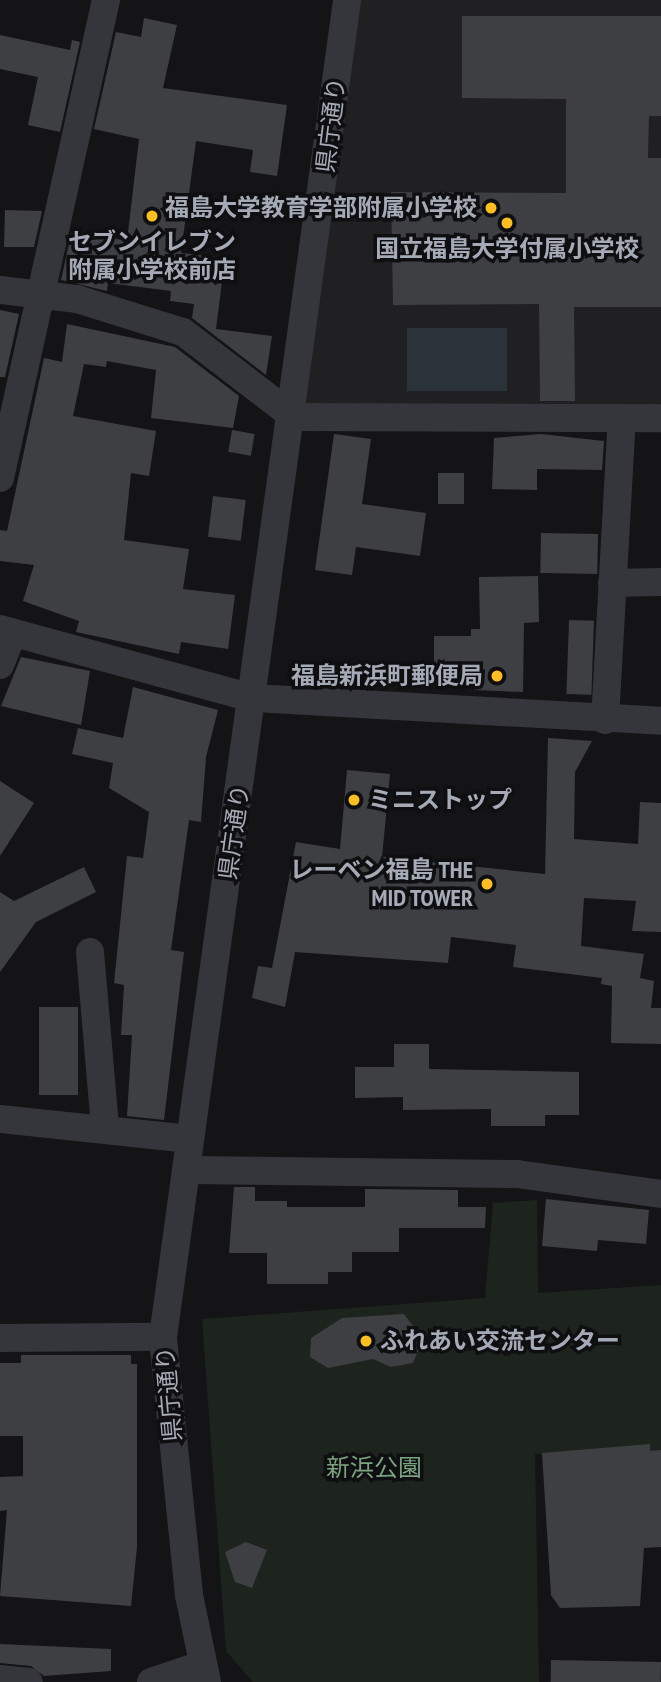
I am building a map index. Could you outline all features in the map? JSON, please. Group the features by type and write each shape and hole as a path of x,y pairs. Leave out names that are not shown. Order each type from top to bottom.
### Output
{"street":[{"path":"0,478 106,0"},
{"name":"県庁通り","path":"204,1674 163,1337 294,417 347,0"},
{"path":"0,290 43,292 183,332 294,417 661,418"},
{"path":"605,720 622,418"},
{"path":"612,583 661,582"},
{"path":"0,665 6,631 253,698 605,720 661,721"},
{"path":"90,952 105,1127"},
{"path":"0,1119 105,1127 190,1139"},
{"path":"187,1170 517,1174 661,1194"},
{"path":"0,1338 163,1337"},
{"path":"151,1682 204,1674"},
{"path":"0,1679 29,1682"}],"shaded area":[{"name":"福島大学教育学部附属小学校","path":"347,0 661,0 661,420 294,417"},
{"path":"407,328 507,328 507,391 407,391"}],"green space":[{"name":"新浜公園","path":"537,1200 538,1293 661,1285 661,1455 535,1454 539,1682 253,1682 226,1651 202,1319 485,1298 493,1203"}],"building":[{"path":"462,16 661,16 661,116 649,116 648,158 661,158 661,307 574,307 575,401 540,401 539,304 393,305 391,192 566,193 566,99 462,98"},
{"path":"144,18 177,25 163,88 287,105 277,176 250,172 253,150 196,141 181,253 225,258 216,329 272,336 266,375 192,318 194,304 170,301 171,291 108,283 107,291 61,280 72,230 127,241 139,139 94,129 116,32 141,37"},
{"path":"0,35 70,50 72,40 80,42 60,132 28,125 38,77 0,69"},
{"path":"5,210 42,211 34,247 4,247"},
{"path":"0,310 19,314 5,377 0,377"},
{"path":"67,324 175,347 239,396 233,428 151,418 156,370 107,361 106,367 84,364 73,416 156,431 149,476 131,473 124,540 189,549 183,589 235,595 228,649 181,642 179,654 76,632 79,621 23,601 34,565 0,561 0,530 7,531 44,358 62,362"},
{"path":"232,430 255,434 251,456 228,452"},
{"path":"334,434 371,439 362,504 426,513 420,556 356,547 352,575 315,570"},
{"path":"541,434 604,441 602,470 537,469 537,490 492,489 494,438"},
{"path":"438,473 464,473 464,504 438,504"},
{"path":"213,496 246,500 241,541 208,537"},
{"path":"541,533 598,534 597,574 540,573"},
{"path":"538,576 539,622 524,623 523,692 474,690 474,679 434,678 434,636 471,636 471,629 480,629 479,577"},
{"path":"569,620 594,621 591,695 566,694"},
{"path":"21,657 90,671 81,725 1,706"},
{"path":"133,687 218,710 206,757 201,822 189,820 171,950 184,952 164,1120 127,1116 132,1035 121,1035 124,985 114,983 127,856 143,858 149,812 109,788 113,763 72,754 78,728 123,738"},
{"path":"548,738 592,741 575,772 574,839 638,844 640,802 661,803 661,932 632,931 636,901 584,898 581,946 644,954 640,978 654,981 651,1008 661,1008 661,1044 611,1043 612,986 601,984 602,978 513,967 516,945 451,937 448,963 295,952 285,1007 252,998 258,966 272,968 296,842 340,849 347,770 390,774 382,857 545,874"},
{"path":"0,781 34,803 0,856"},
{"path":"84,867 96,892 36,922 0,972 0,892 14,901"},
{"path":"39,1007 78,1007 78,1095 39,1095"},
{"path":"394,1044 429,1044 429,1069 579,1072 579,1115 545,1115 545,1126 491,1126 491,1109 403,1110 403,1097 355,1098 355,1067 394,1067"},
{"path":"234,1187 255,1187 255,1201 287,1201 287,1207 365,1207 365,1189 458,1190 458,1207 486,1207 485,1228 399,1228 399,1252 352,1252 352,1272 328,1272 328,1284 267,1284 267,1253 229,1253"},
{"path":"546,1199 649,1210 646,1244 598,1240 597,1251 542,1246"},
{"name":"ふれあい交流センター","path":"404,1314 423,1339 413,1363 391,1367 373,1359 328,1368 310,1357 311,1338 342,1318"},
{"path":"21,1355 131,1355 131,1364 137,1364 137,1547 131,1606 0,1596 7,1510 0,1511 0,1477 23,1476 23,1436 0,1436 0,1363 21,1363"},
{"path":"650,1444 650,1451 661,1450 661,1547 644,1548 640,1606 560,1608 551,1595 542,1453"},
{"path":"246,1542 267,1550 252,1588 235,1582 225,1552"},
{"path":"0,1644 111,1649 111,1671 44,1676 31,1666 0,1663"},
{"path":"551,1660 661,1662 661,1682 551,1682"}],"place":[{"name":"福島大学教育学部附属小学校","path":"491,208"},
{"name":"セブンイレブン 附属小学校前店","path":"152,216"},
{"name":"国立福島大学付属小学校","path":"507,223"},
{"name":"福島新浜町郵便局","path":"497,676"},
{"name":"ミニストップ","path":"354,800"},
{"name":"レーベン福島 THE MID TOWER","path":"487,884"},
{"name":"ふれあい交流センター","path":"366,1341"}]}
